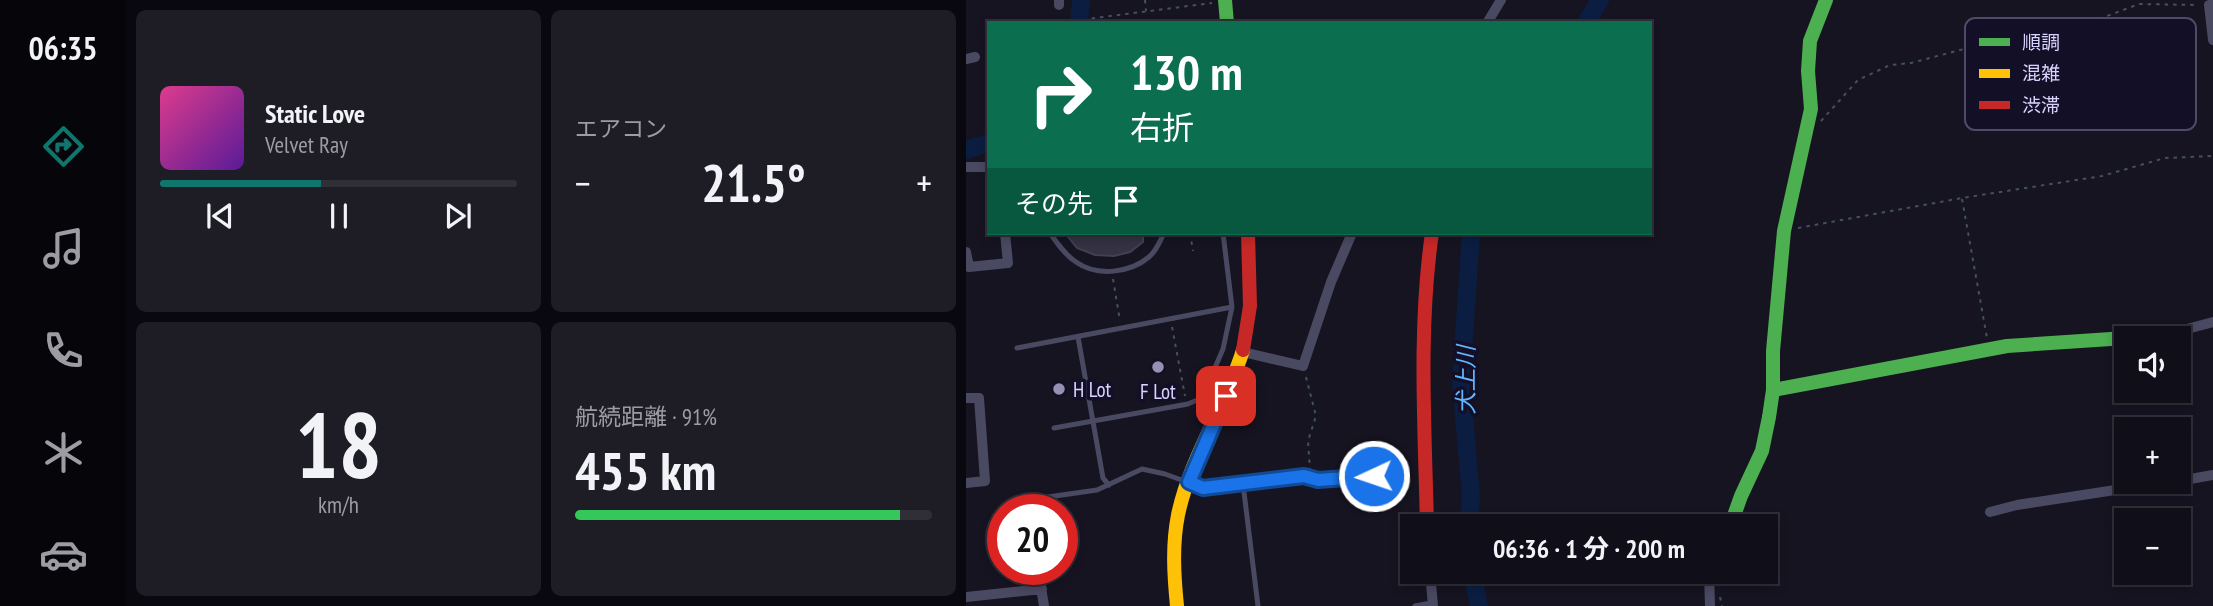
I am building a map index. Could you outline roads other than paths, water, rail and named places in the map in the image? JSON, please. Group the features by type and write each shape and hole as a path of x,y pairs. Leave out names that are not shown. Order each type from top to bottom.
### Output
{"street":[{"path":"1488,21 1500,0"},
{"path":"1735,514 1762,451 1773,390 1773,351 1784,231 1811,108 1808,71 1810,41 1826,0"},
{"path":"1219,2 1226,21"},
{"path":"2211,5 2213,40"},
{"path":"966,167 987,167"},
{"path":"966,252 969,267 1009,263 1005,235"},
{"path":"1177,606 1174,545 1181,502 1243,352 1250,308 1248,235"},
{"path":"1243,352 1303,366 1331,282 1351,235"},
{"path":"1427,514 1424,365 1427,268 1432,235"},
{"path":"2191,328 2213,322"},
{"path":"1773,390 1989,349 2114,339"},
{"path":"966,398 979,398 985,481 966,483"},
{"path":"2191,479 2213,475"},
{"path":"1990,512 2017,505 2114,490"},
{"path":"1431,584 1432,605"},
{"path":"1709,584 1710,606"},
{"path":"1041,585 1044,606"},
{"path":"966,597 1042,589"}],"lane":[{"path":"1051,235 1062,250 1077,263 1092,270 1112,272 1126,269 1149,257 1163,235"},
{"path":"1054,428 1188,404 1202,398 1223,349 1232,307 1223,235"},
{"path":"1017,348 1232,307"},
{"path":"1077,337 1103,478 1109,485"},
{"path":"1069,494 1097,490 1142,469 1203,488 1304,476 1318,480 1369,475 1378,480 1382,492"},
{"path":"1243,484 1258,606"},
{"path":"1415,606 1432,605"}],"waterway":[{"path":"1079,21 1081,0"},
{"name":"犬上川","path":"1587,21 1600,0"},
{"path":"966,150 987,144"},
{"name":"犬上川","path":"1469,514 1471,497 1461,381 1471,235"},
{"name":"犬上川","path":"1474,584 1479,606"}],"place":[{"name":"F Lot","path":"1158,367"},
{"name":"H Lot","path":"1059,389"}]}
